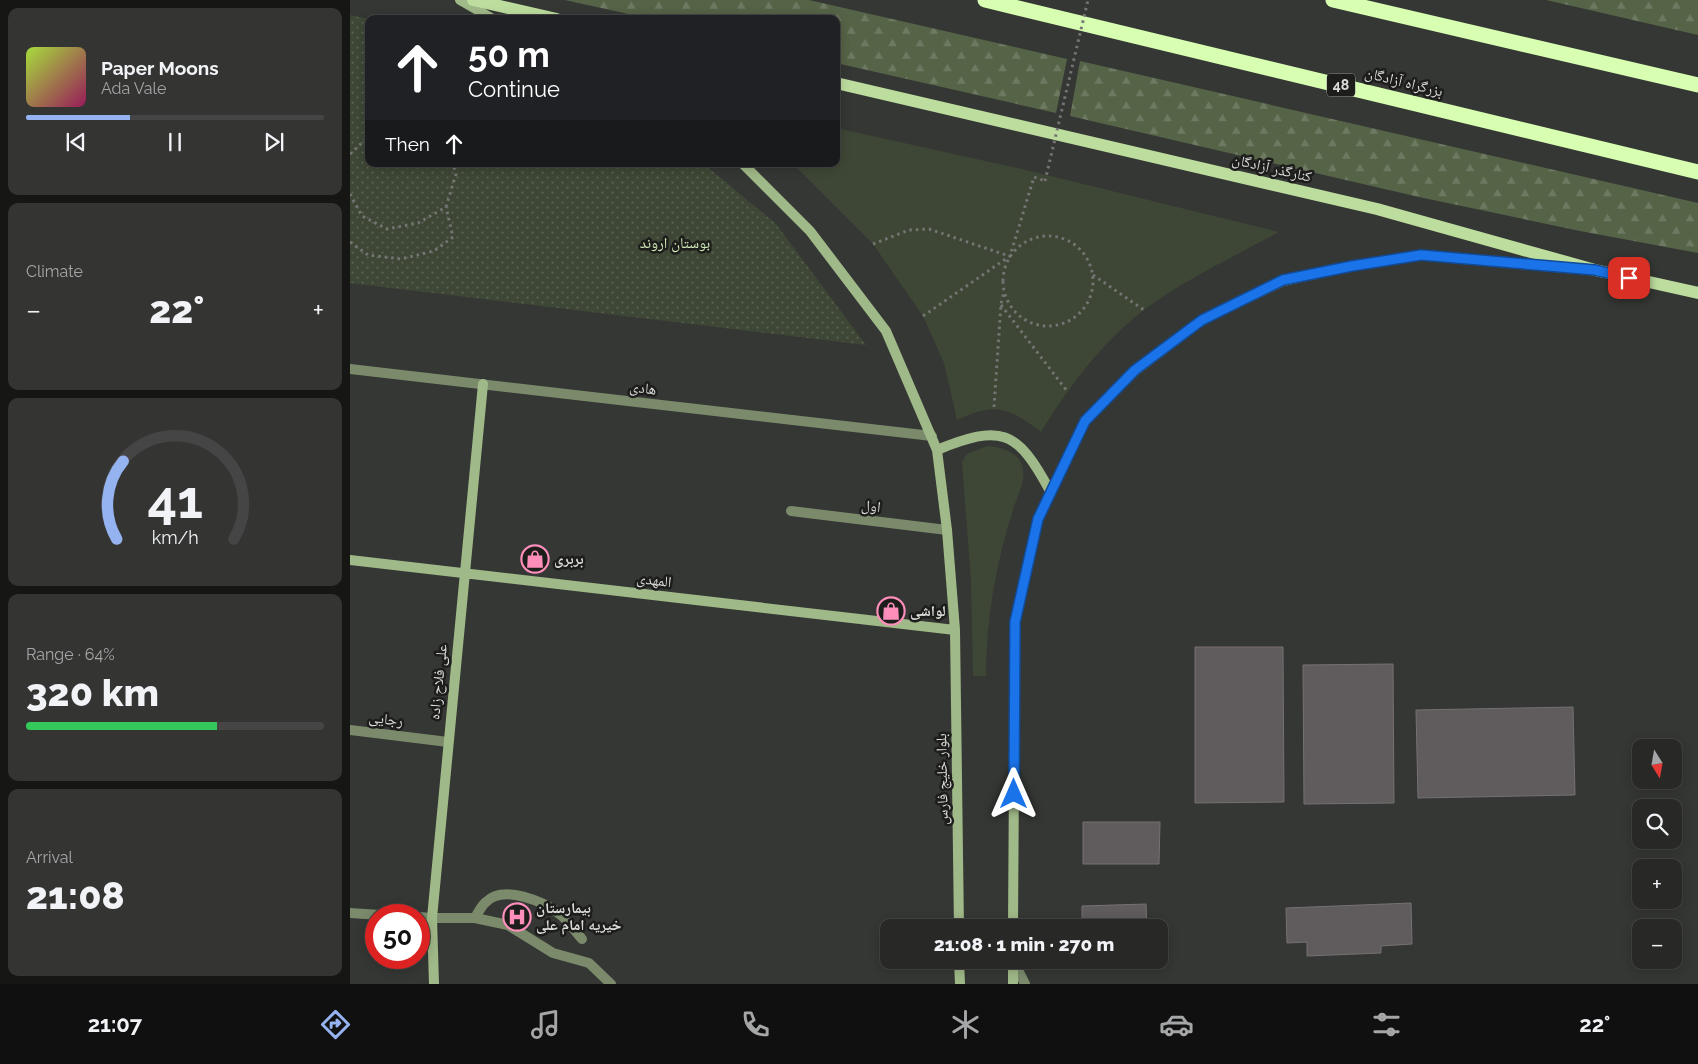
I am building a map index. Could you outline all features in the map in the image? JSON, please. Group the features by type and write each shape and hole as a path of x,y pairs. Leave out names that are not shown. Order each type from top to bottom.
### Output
{"highway":[{"name":"بزرگراه آزادگان","path":"984,0 1698,172"},
{"path":"1333,0 1698,85"}],"main road":[{"path":"460,0 486,15"},
{"path":"473,0 539,15"},
{"name":"کنارگذر آزادگان","path":"840,84 1376,209 1595,270 1698,293"},
{"name":"بلوار خلیج فارس","path":"746,167 810,231 886,330 937,450 947,530 955,630 959,919"},
{"path":"1013,919 1015,622 1038,519 1085,421 1135,370 1202,320 1283,280 1421,255 1595,270"},
{"name":"علی فلاح زاده","path":"434,984 432,918 482,384"},
{"path":"937,450 968,438 990,434 1019,444 1037,465 1050,491"},
{"name":"المهدی","path":"350,560 955,630"},
{"path":"959,969 960,984"},
{"path":"1013,969 1013,984"}],"street":[{"name":"هادی","path":"350,369 932,436"},
{"name":"اول","path":"791,511 947,530"},
{"name":"رجایی","path":"350,730 448,742"},
{"path":"475,918 486,901 498,895 517,895 550,907 563,916 582,939"},
{"path":"350,913 365,914"},
{"path":"432,918 475,918 508,925 553,953 589,963 611,984"},
{"path":"1018,969 1026,984"}],"path":[{"path":"923,316 1010,256 1019,246 1031,239 1044,236 1058,237 1070,242 1081,250 1089,262 1092,275 1092,290 1086,304 1076,316 1063,323 1048,326 1033,323 1020,316 1010,305 1004,291 1002,279 1010,256 1034,177 1045,181 1088,0"},
{"path":"350,154 365,140"},
{"path":"350,242 368,255 401,259 434,251 453,237 446,206 456,174 454,167"},
{"path":"350,194 362,216 387,229 418,223 446,206"},
{"path":"873,244 909,230 929,229 1010,256"},
{"path":"1092,275 1144,310"},
{"path":"994,407 1001,304 1004,291"},
{"path":"1001,304 1067,391"}],"green space":[{"path":"565,0 809,0 1067,59 1056,113 840,64 840,15 633,15"},
{"path":"1546,0 1698,0 1698,35"},
{"name":"بوستان اروند","path":"350,15 365,18 365,167 708,167 776,224 866,345 350,283"},
{"path":"1080,61 1698,203 1698,253 1580,231 1419,197 1070,116"},
{"path":"840,129 1026,170 1279,232 1176,288 1128,323 1087,366 1041,432 1010,412 1001,410 982,411 957,420 944,363 923,316 873,244 796,167 840,167"},
{"path":"987,446 997,447 1016,456 1022,465 1023,476 1007,530 993,591 986,655 986,676 973,676 971,581 962,462 967,454"}],"building":[{"path":"1195,647 1283,647 1284,802 1195,803"},
{"path":"1393,664 1394,803 1304,804 1303,665"},
{"path":"1573,707 1575,795 1418,798 1416,710"},
{"path":"1083,822 1160,822 1159,864 1083,864"},
{"path":"1411,903 1412,944 1381,946 1381,953 1307,956 1307,942 1287,943 1286,908"},
{"path":"1146,904 1147,919 1082,919 1082,906"}],"place":[{"name":"بربری","path":"535,559"},
{"name":"لواشی","path":"891,611"},
{"name":"بیمارستان خیریه امام علی","path":"517,917"}],"route":[{"path":"1014,794 1015,622 1038,519 1085,421 1135,370 1202,320 1283,280 1352,266 1421,255 1595,270 1629,278"}]}
